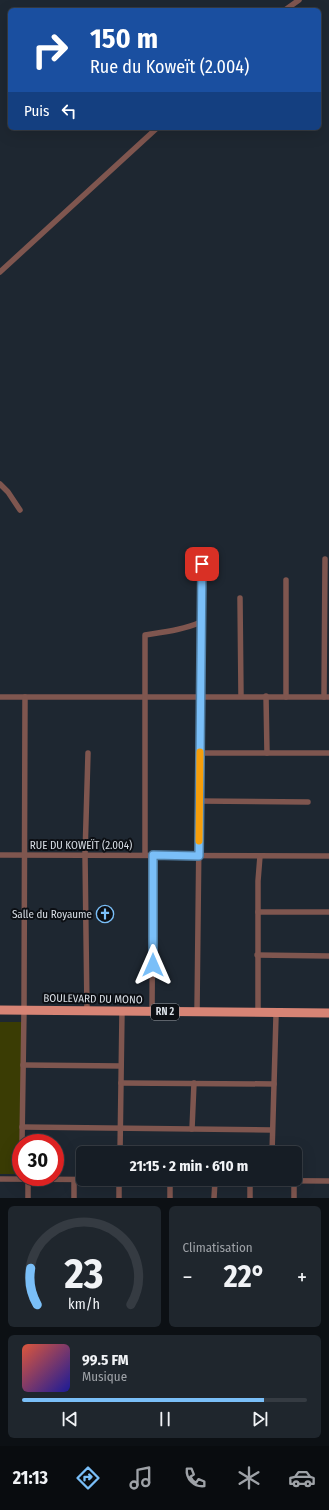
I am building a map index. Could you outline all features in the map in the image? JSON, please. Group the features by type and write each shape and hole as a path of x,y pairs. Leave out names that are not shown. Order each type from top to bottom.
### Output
{"main road":[{"name":"BOULEVARD DU MONO","path":"0,1010 24,1012 122,1013 329,1013"},
{"name":"BOULEVARD DU MONO","path":"0,1014 87,1011 122,1013 258,1012 329,1017"}],"street":[{"path":"288,8 299,0"},
{"path":"0,272 155,130"},
{"path":"0,484 8,492 20,510"},
{"path":"0,697 326,697 326,559"},
{"path":"197,1012 202,564"},
{"path":"286,580 286,696"},
{"path":"240,598 240,696"},
{"path":"145,855 145,635 173,631 201,622"},
{"path":"266,696 266,753"},
{"path":"22,1134 25,697"},
{"path":"87,1011 85,855 88,753"},
{"path":"200,753 329,753"},
{"path":"199,801 308,802"},
{"name":"RUE DU KOWEÏT (2.004)","path":"0,854 329,856"},
{"path":"152,1012 153,855"},
{"path":"258,1012 257,955 258,881 260,856"},
{"path":"258,912 329,912"},
{"path":"257,955 329,956"},
{"path":"120,1146 122,1013"},
{"path":"272,1146 274,1014"},
{"path":"23,1065 121,1066"},
{"path":"122,1083 274,1084"},
{"path":"192,1129 194,1084"},
{"path":"22,1127 272,1130"},
{"path":"0,1179 12,1178"},
{"path":"64,1180 74,1180 74,1198"},
{"path":"302,1181 329,1181"},
{"path":"28,1186 28,1198"},
{"path":"119,1186 119,1198"},
{"path":"170,1186 170,1198"},
{"path":"214,1198 215,1186"},
{"path":"250,1186 250,1198"},
{"path":"294,1186 294,1198"}],"shaded area":[{"path":"0,1022 22,1022 23,1036 20,1134 12,1134 12,1174 0,1174"}],"slow traffic":[{"path":"199,841 200,752"}],"place":[{"name":"Salle du Royaume","path":"105,914"}],"route":[{"path":"153,965 153,855 199,856 202,564"}]}
